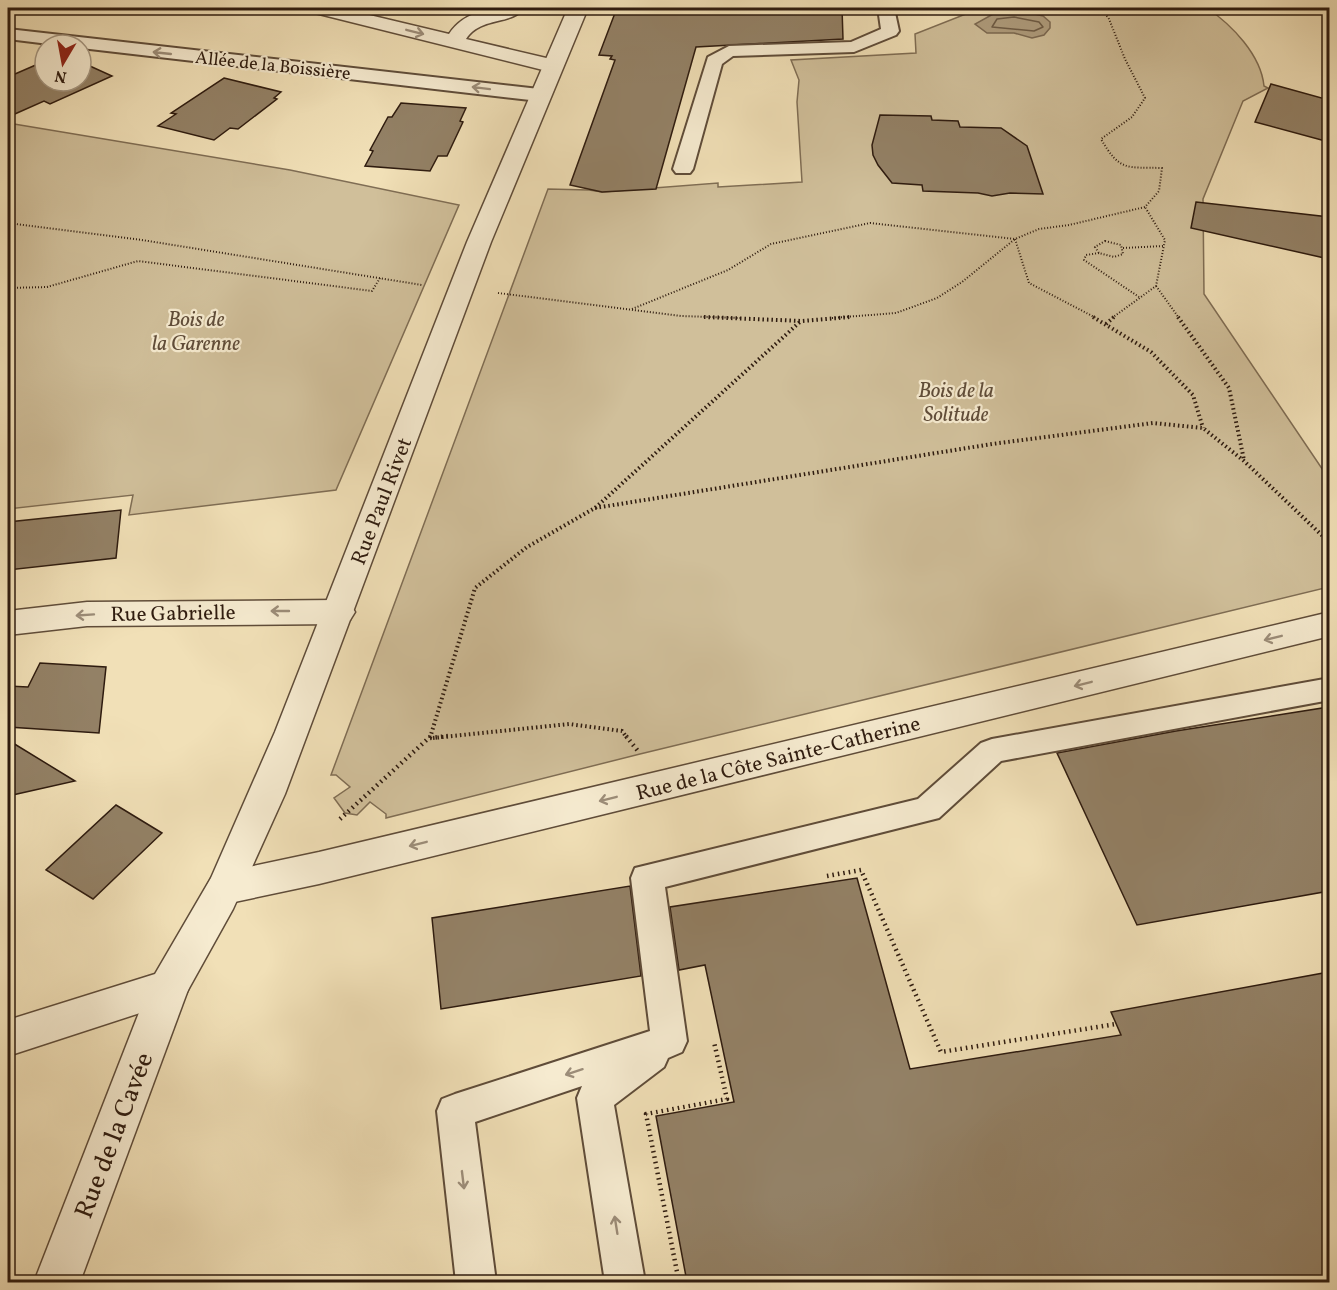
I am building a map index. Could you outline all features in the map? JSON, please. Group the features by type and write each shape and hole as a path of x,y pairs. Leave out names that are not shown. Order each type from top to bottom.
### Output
{"street":[{"path":"318,8 551,66"},
{"path":"454,42 462,27 475,18 513,8"},
{"name":"Rue Paul Rivet","path":"169,987 225,888 264,804 460,290 551,66 578,8"},
{"name":"Rue Gabrielle","path":"8,623 87,614 339,612"},
{"name":"Rue de la Côte Sainte-Catherine","path":"225,888 319,868 1329,624"},
{"path":"8,1038 169,987"},
{"name":"Rue de la Cavée","path":"57,1282 169,987"}],"lane":[{"path":"683,169 714,61 729,51 854,46 890,31 886,8"},
{"name":"Allée de la Boissière","path":"8,34 539,95"},
{"path":"669,1041 647,878 928,809 992,751 1329,689"},
{"path":"476,1282 455,1111 669,1041"},
{"path":"625,1282 595,1098 669,1041"}],"path":[{"path":"460,290 681,316 801,321 896,313 937,298 962,282 1014,239 1039,229 1069,225 1146,207 1159,191 1162,168 1124,167 1110,155 1101,139 1140,110 1145,98 1125,59 1109,20 1101,8"},
{"path":"1106,324 1156,286 1165,240 1146,207"},
{"path":"8,223 142,240 380,279 372,291 138,261 47,287 8,288"},
{"path":"632,310 728,270 771,244 870,223 1014,239"},
{"path":"1014,239 1029,283 1106,324 1151,352 1193,395 1203,428"},
{"path":"1099,254 1095,247 1100,242 1116,243 1123,248 1164,246"},
{"path":"1123,248 1124,251 1119,256 1086,255 1084,260 1139,297"},
{"path":"1156,286 1229,388 1245,461"},
{"path":"351,806 430,738 475,588 527,547 595,507 801,321"},
{"path":"595,507 992,444 1153,423 1203,428 1245,461 1329,543"},
{"path":"430,738 569,724 622,731 666,785"},
{"path":"816,878 861,870 941,1052 1116,1023"},
{"path":"679,1282 646,1114 727,1099 712,1035"}],"green space":[{"name":"Bois de la Solitude","path":"981,8 1207,8 1235,32 1251,52 1262,74 1264,86 1268,88 1243,101 1203,199 1204,294 1329,479 1329,587 386,818 386,814 370,802 357,815 345,813 334,798 350,787 336,775 331,775 548,189 602,192 718,183 718,187 802,182 797,102 799,80 791,60 916,53 915,34"},
{"name":"Bois de la Garenne","path":"8,123 290,170 459,205 336,490 129,515 133,495 8,509"}],"water":[{"path":"1005,11 1043,16 1050,22 1050,28 1044,35 1032,38 1014,33 987,33 975,24 995,13"}],"building":[{"path":"727,8 842,8 843,39 696,47 656,189 602,192 570,185 615,60 610,59 612,56 599,55 615,13"},
{"path":"33,66 33,93 74,93 50,104 44,101 8,117 8,77"},
{"path":"93,67 112,76 93,85"},
{"path":"224,78 281,92 274,98 277,99 238,129 230,128 214,140 158,126 176,114 171,113"},
{"path":"1271,84 1329,100 1329,142 1255,122"},
{"path":"401,103 466,108 460,121 463,122 447,156 438,156 430,171 365,166 373,151 370,150 388,117 392,117"},
{"path":"880,115 931,116 932,120 958,121 960,127 1001,128 1027,146 1043,194 1010,193 992,196 978,193 923,191 922,185 892,183 873,155 872,145"},
{"path":"1196,202 1329,217 1329,259 1191,228"},
{"path":"121,510 116,558 8,570 8,522"},
{"path":"40,663 106,667 99,733 8,727 8,686 28,687"},
{"path":"1329,707 1329,891 1137,925 1057,753 1176,731"},
{"path":"8,740 75,781 8,796"},
{"path":"116,805 162,833 93,899 46,870"},
{"path":"857,878 910,1069 1121,1035 1111,1012 1329,972 1329,1282 687,1282 656,1116 734,1102 705,965 679,970 670,907"},
{"path":"630,886 641,976 441,1009 432,918"}]}
